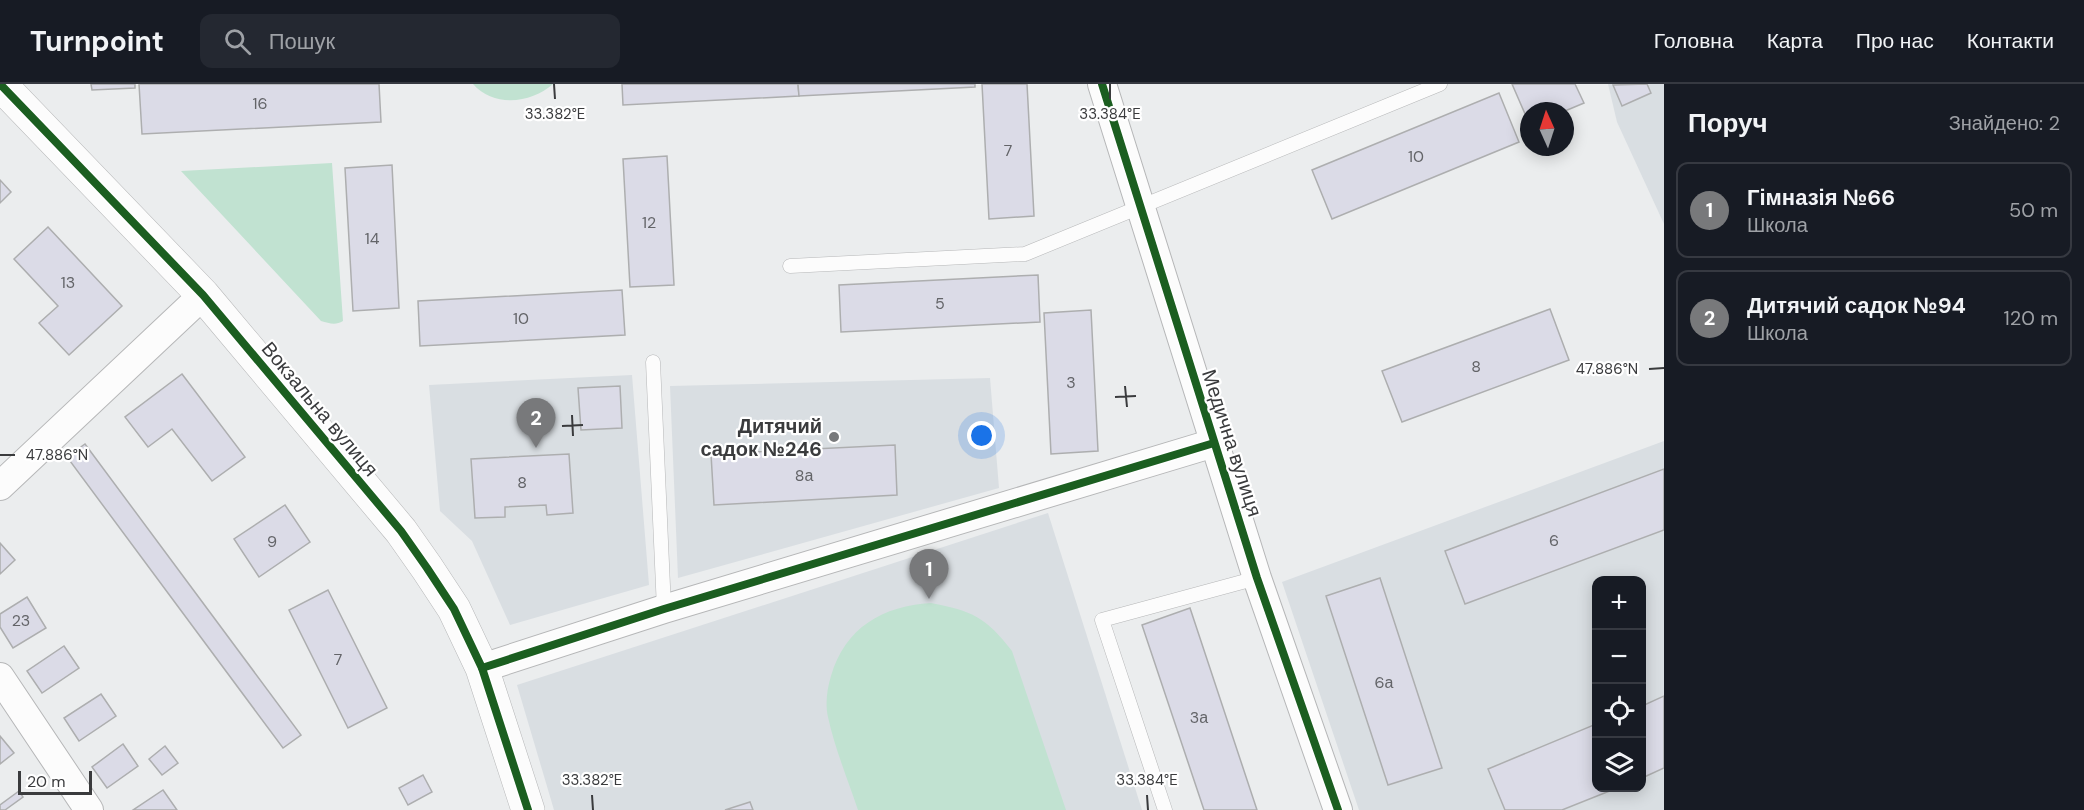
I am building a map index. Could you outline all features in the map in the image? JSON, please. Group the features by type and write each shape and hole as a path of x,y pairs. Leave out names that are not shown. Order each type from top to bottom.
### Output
{"street":[{"name":"Вокзальна вулиця","path":"0,84 203,295 401,531 428,568 453,609 482,668 528,810"},
{"name":"Медична вулиця","path":"1102,84 1257,578 1338,810"},
{"path":"0,486 203,295"},
{"path":"482,668 664,609 1214,442"},
{"path":"0,677 89,810"}],"lane":[{"path":"790,266 1025,254 1440,84"},
{"path":"653,362 664,609"},
{"path":"1165,810 1102,620 1257,578"}],"shaded area":[{"path":"1608,84 1664,84 1664,224 1617,122"},
{"path":"632,375 649,585 510,625 472,541 440,511 429,385"},
{"name":"Дитячий садок №246","path":"990,378 999,488 678,578 670,386"},
{"path":"1664,441 1664,810 1359,810 1282,582"},
{"path":"1048,513 1142,810 554,810 517,685"}],"green space":[{"path":"473,84 553,84 524,99 502,100 491,97"},
{"path":"332,163 343,321 335,324 321,321 181,171"},
{"path":"931,603 957,609 977,617 994,630 1012,651 1066,810 858,810 828,717 827,696 831,676 837,659 846,645 868,623 897,609"}],"building":[{"path":"91,84 135,84 135,88 92,90"},
{"path":"139,84 379,84 381,122 142,134"},
{"path":"622,84 798,84 799,96 623,105"},
{"path":"798,84 975,84 975,87 799,96"},
{"path":"982,84 1027,84 1034,216 989,219"},
{"path":"1512,84 1575,84 1584,103 1574,107 1574,102 1520,102"},
{"path":"1647,84 1651,93 1622,106 1613,85"},
{"path":"1499,93 1519,142 1332,219 1312,170"},
{"path":"667,156 674,285 630,287 623,159"},
{"path":"392,165 399,308 353,311 345,168"},
{"path":"0,180 11,192 0,203"},
{"path":"48,227 122,306 69,355 39,323 58,306 14,259"},
{"path":"1038,275 1040,322 841,332 839,285"},
{"path":"622,290 625,335 420,346 418,301"},
{"path":"1550,309 1569,360 1402,422 1382,371"},
{"path":"1091,310 1098,451 1051,454 1044,313"},
{"path":"182,374 245,457 212,481 172,429 148,447 125,417"},
{"path":"620,386 622,428 581,430 578,388"},
{"path":"85,444 301,735 283,748 67,457"},
{"path":"895,445 897,495 714,505 711,454"},
{"path":"569,454 573,513 547,515 546,505 505,507 505,517 475,518 471,459"},
{"path":"1664,469 1664,530 1465,604 1445,551"},
{"path":"285,505 310,542 259,577 234,539"},
{"path":"0,543 15,560 0,574"},
{"path":"1380,578 1442,768 1388,785 1326,596"},
{"path":"328,590 387,708 348,728 289,610"},
{"path":"27,597 46,628 13,648 0,627 0,614"},
{"path":"1190,608 1257,810 1204,810 1142,625"},
{"path":"64,646 79,668 42,693 27,671"},
{"path":"101,694 116,716 79,741 64,718"},
{"path":"1664,696 1664,768 1646,776 1646,738 1646,704"},
{"path":"1592,726 1592,792 1607,792 1562,810 1505,810 1488,769"},
{"path":"0,736 14,753 0,764"},
{"path":"123,744 138,766 107,788 92,767"},
{"path":"165,746 178,763 162,775 149,759"},
{"path":"423,775 432,792 408,805 399,788"},
{"path":"163,790 177,810 133,810"},
{"path":"19,791 23,797 5,810 0,810 0,805"},
{"path":"750,802 753,810 725,810"}],"cycle path":[{"path":"0,84 203,295 401,531 454,609 482,668 528,810"},
{"path":"1102,84 1257,578 1338,810"},
{"path":"482,668 664,609 1214,443"}],"place":[{"name":"Дитячий садок №246","path":"834,437"},
{"name":"Дитячий садок №94","path":"536,448"},
{"name":"Гімназія №66","path":"929,599"}]}
